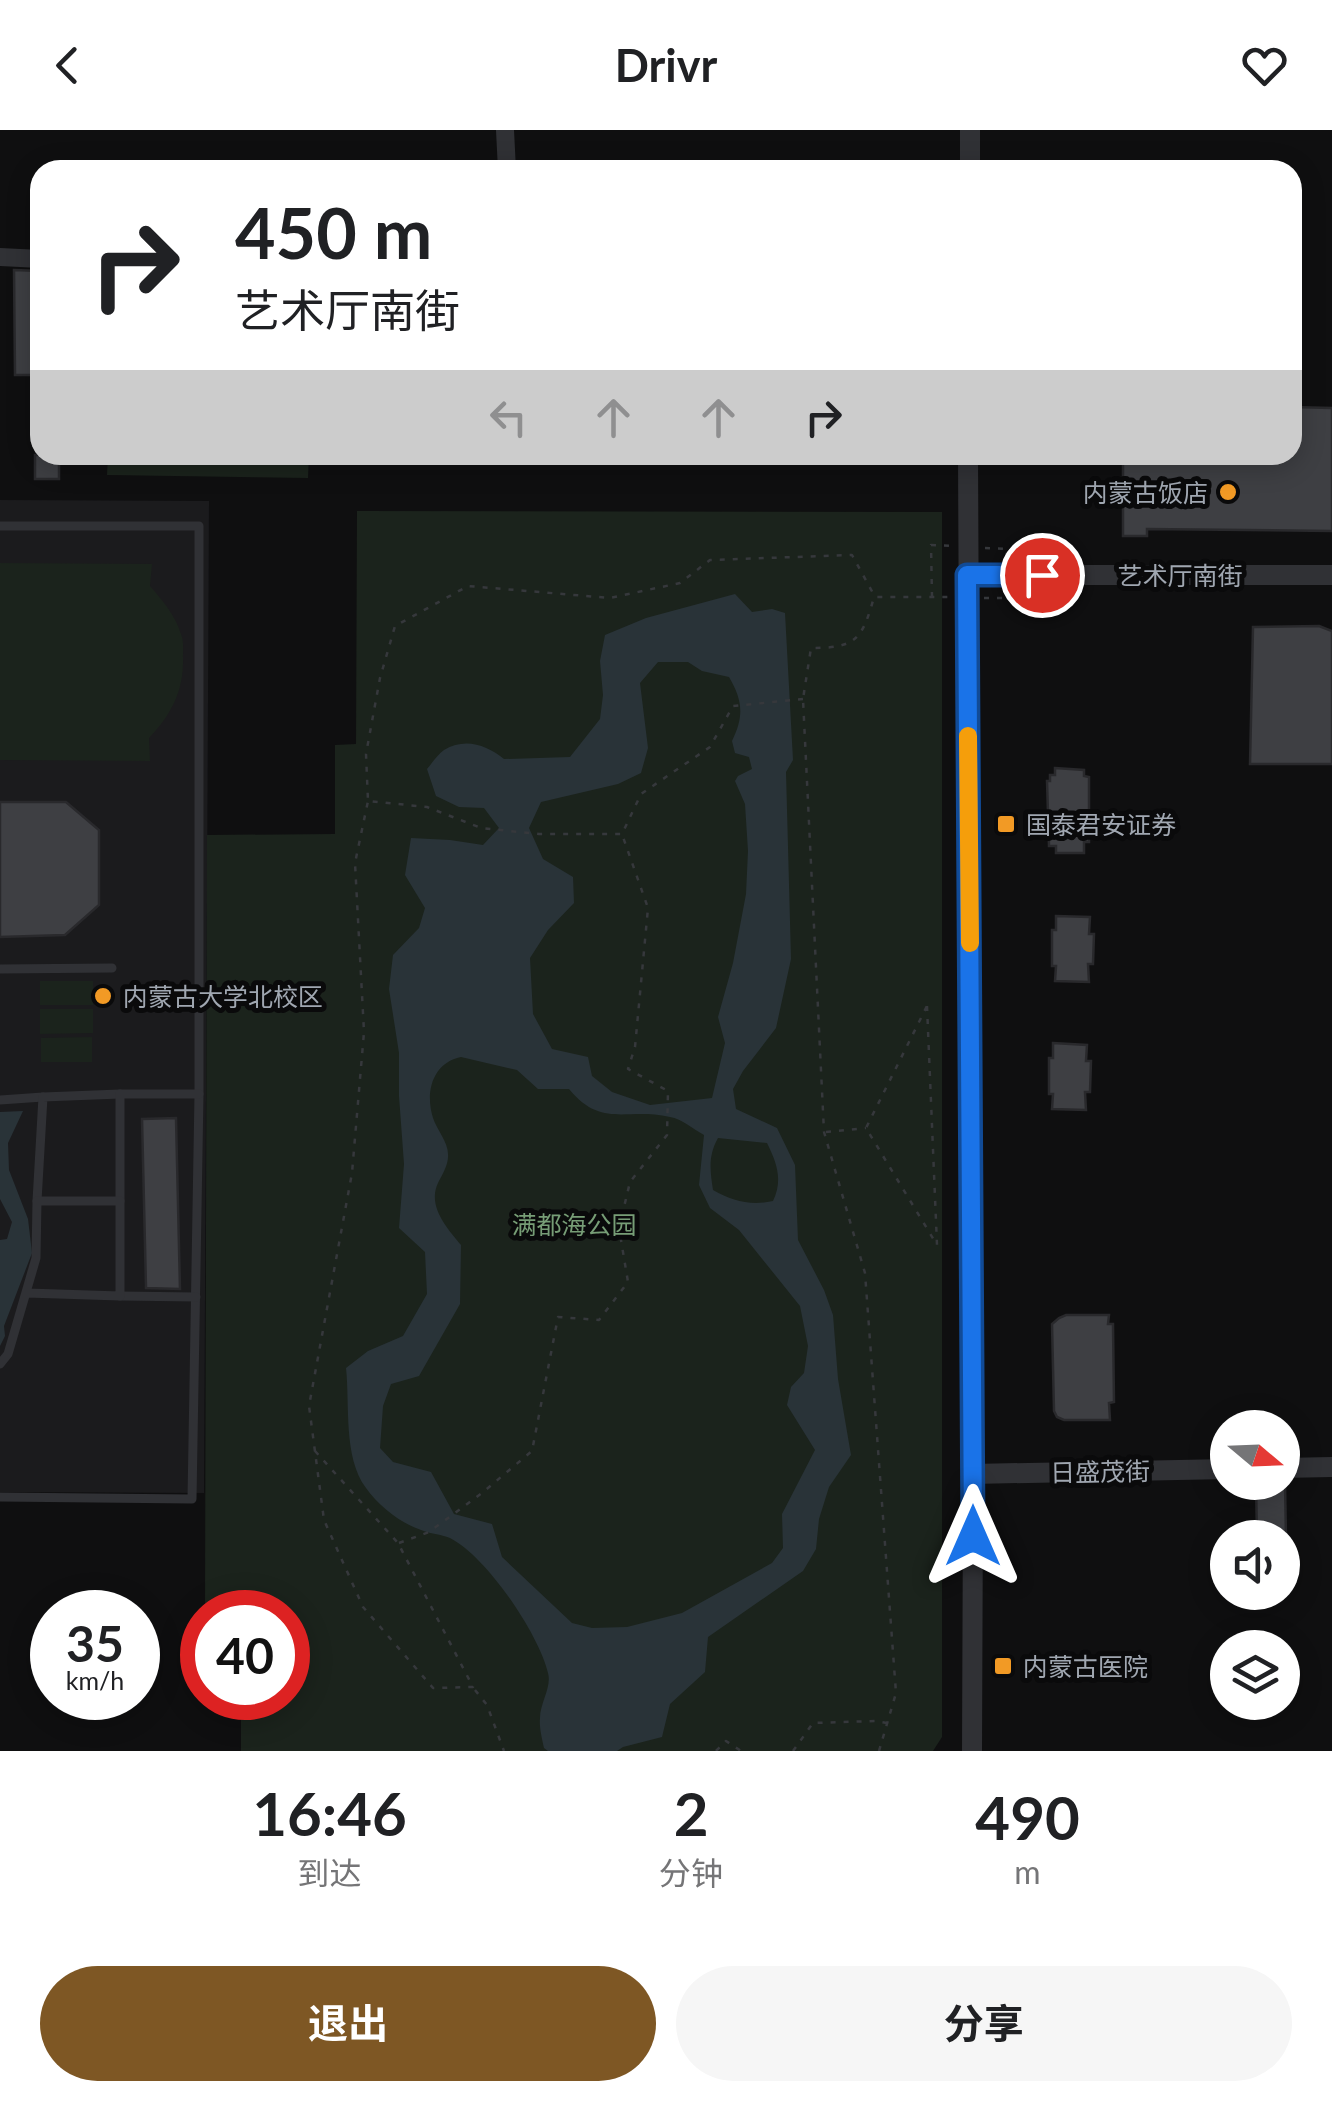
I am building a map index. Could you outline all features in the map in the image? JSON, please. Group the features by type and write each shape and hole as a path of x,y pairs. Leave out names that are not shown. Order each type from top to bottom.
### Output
{"street":[{"path":"505,130 506,160"},
{"path":"970,130 970,160"},
{"path":"0,257 30,258"},
{"path":"968,465 972,1751"},
{"name":"艺术厅南街","path":"967,575 1332,575"},
{"path":"1300,1467 1332,1466"},
{"name":"日盛茂街","path":"973,1474 1210,1469"}],"lane":[{"path":"0,526 198,526 199,1094 192,1499 0,1498"},
{"path":"0,969 112,968"},
{"path":"120,1094 120,1296"},
{"path":"0,1100 199,1094"},
{"path":"0,1364 8,1354 36,1258 44,1097"},
{"path":"37,1201 120,1201"},
{"path":"27,1293 196,1297"}],"path":[{"path":"473,1687 433,1688 363,1606 324,1520 309,1406 352,1173 364,1032 355,863 368,801 366,754 380,678 395,626 468,586 610,598 680,583 710,560 852,555 874,597 868,618 856,639 841,648 810,648 802,699 824,1132 866,1273 896,1693 879,1751"},
{"path":"874,597 932,597"},
{"path":"398,1543 429,1532 532,1451 558,1317 599,1320 628,1282 619,1228 630,1182 667,1135 668,1091 628,1069 635,1048 648,908 622,834 641,794 710,746 733,706 802,699"},
{"path":"368,801 427,806 480,828 539,834 622,834"},
{"path":"927,1006 937,1245 927,1228 866,1128 927,1006"},
{"path":"824,1132 866,1128"},
{"path":"315,1451 398,1543 486,1705 504,1751"},
{"path":"794,1751 813,1723 888,1724"},
{"path":"716,1751 726,1741 741,1751"}],"shaded area":[{"name":"内蒙古大学北校区","path":"0,500 209,501 204,1493 0,1492"},
{"path":"735,594 752,612 772,609 785,613 793,760 786,772 791,959 776,1028 733,1089 736,1109 777,1128 795,1165 798,1240 833,1315 838,1379 851,1455 829,1487 819,1519 816,1549 803,1571 708,1637 705,1672 670,1704 662,1737 617,1751 548,1751 544,1748 540,1722 549,1678 534,1638 494,1578 464,1547 450,1538 405,1523 366,1488 351,1446 346,1368 368,1351 403,1336 427,1294 425,1252 399,1228 404,1164 399,1053 389,989 393,955 419,928 425,908 405,875 411,838 483,845 499,828 484,808 459,807 436,796 427,769 444,750 468,743 504,759 570,757 600,719 600,661 605,635 646,618","holes":["658,662 688,662 702,671 729,677 740,709 732,741 735,753 749,757 752,769 735,781 745,804 746,894 718,1017 725,1043 712,1098 650,1105 612,1092 592,1076 588,1057 552,1049 533,1014 530,958 548,930 574,903 573,877 543,859 529,828 541,802 618,784 641,773 648,748 640,683","461,1057 517,1070 538,1089 569,1089 581,1101 604,1113 670,1117 704,1135 699,1185 710,1208 739,1230 800,1306 808,1346 804,1373 791,1387 787,1405 815,1450 782,1514 783,1548 772,1563 682,1613 627,1627 592,1628 572,1623 502,1557 492,1524 454,1514 431,1472 393,1462 380,1448 383,1406 391,1384 419,1376 460,1304 461,1245 440,1216 435,1200 448,1150 433,1118 430,1099 437,1072","718,1138 767,1143 778,1172 773,1201 742,1202 713,1190 713,1151"]},
{"path":"23,1111 8,1143 9,1170 28,1219 32,1253 0,1346 0,1240 7,1239 12,1222 0,1199 0,1112"}],"green space":[{"path":"108,465 309,465 308,478 107,475"},
{"name":"满都海公园","path":"357,511 942,512 942,1737 933,1751 241,1751 241,1720 310,1720 310,1590 205,1590 207,835 335,834 335,745 356,744"},
{"path":"0,563 152,564 150,586 182,637 183,670 170,711 149,738 150,761 0,760"},
{"path":"40,981 93,981 93,1005 40,1005"},
{"path":"40,1009 93,1009 93,1033 40,1034"},
{"path":"92,1037 92,1062 41,1062 41,1038"}],"building":[{"path":"14,270 30,271 30,375 15,375"},
{"name":"内蒙古饭店","path":"1302,407 1332,408 1332,531 1147,529 1147,536 1123,536 1123,465 1302,465"},
{"path":"35,465 59,465 59,479 35,479"},
{"path":"1319,626 1332,631 1332,764 1250,764 1253,627"},
{"path":"1055,768 1084,770 1084,776 1089,777 1089,842 1084,842 1084,853 1056,853 1056,846 1049,846 1047,781 1055,775"},
{"path":"0,802 66,802 99,830 99,905 65,935 0,937"},
{"path":"1056,916 1090,917 1089,934 1094,934 1089,982 1055,981 1052,930 1056,930"},
{"path":"1053,1043 1087,1045 1086,1061 1091,1061 1086,1110 1052,1109 1049,1058 1053,1058"},
{"path":"176,1118 180,1289 146,1288 142,1119"},
{"path":"1066,1315 1109,1315 1108,1324 1113,1324 1114,1402 1109,1403 1110,1420 1064,1420 1054,1411 1052,1324"},
{"path":"1256,1500 1285,1500 1286,1520 1257,1520"}],"slow traffic":[{"path":"968,736 970,943"}],"place":[{"name":"内蒙古饭店","path":"1228,492"},
{"name":"国泰君安证券","path":"1006,824"},
{"name":"内蒙古大学北校区","path":"103,996"},
{"name":"内蒙古医院","path":"1003,1666"}],"route":[{"path":"973,1536 967,575 1042,575"}]}
